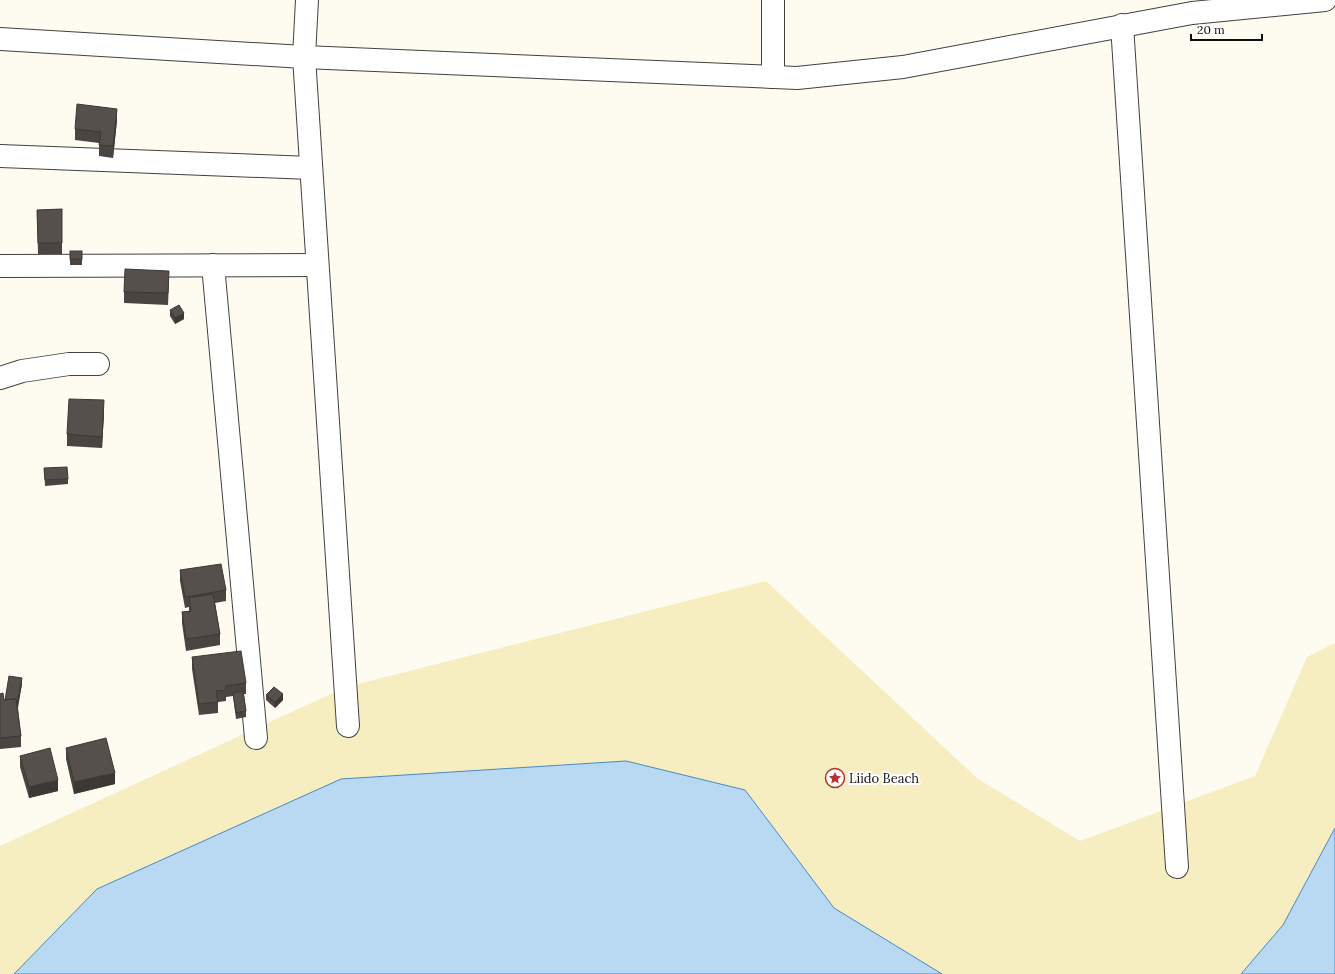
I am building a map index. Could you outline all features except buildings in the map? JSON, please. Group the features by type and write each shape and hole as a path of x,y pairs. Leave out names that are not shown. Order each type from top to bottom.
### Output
{"street":[{"path":"307,0 304,57 348,726"},
{"path":"773,0 773,77"},
{"path":"0,39 304,57 797,78 903,67 1192,13 1325,0"},
{"path":"1122,25 1177,867"},
{"path":"0,156 311,168"},
{"path":"213,265 256,738"},
{"path":"0,266 317,265"},
{"path":"0,378 22,372 68,364 98,364"}],"sand":[{"name":"Liido Beach","path":"766,581 978,779 1080,841 1255,776 1307,657 1335,643 1335,828 1283,925 1241,974 942,974 834,908 745,790 97,889 14,974 0,974 0,846 346,687"}],"water":[{"path":"626,761 745,790 834,908 942,974 14,974 97,889 341,779"},
{"path":"1335,828 1335,974 1241,974 1283,925"}],"place":[{"name":"Liido Beach","path":"835,778"}]}
